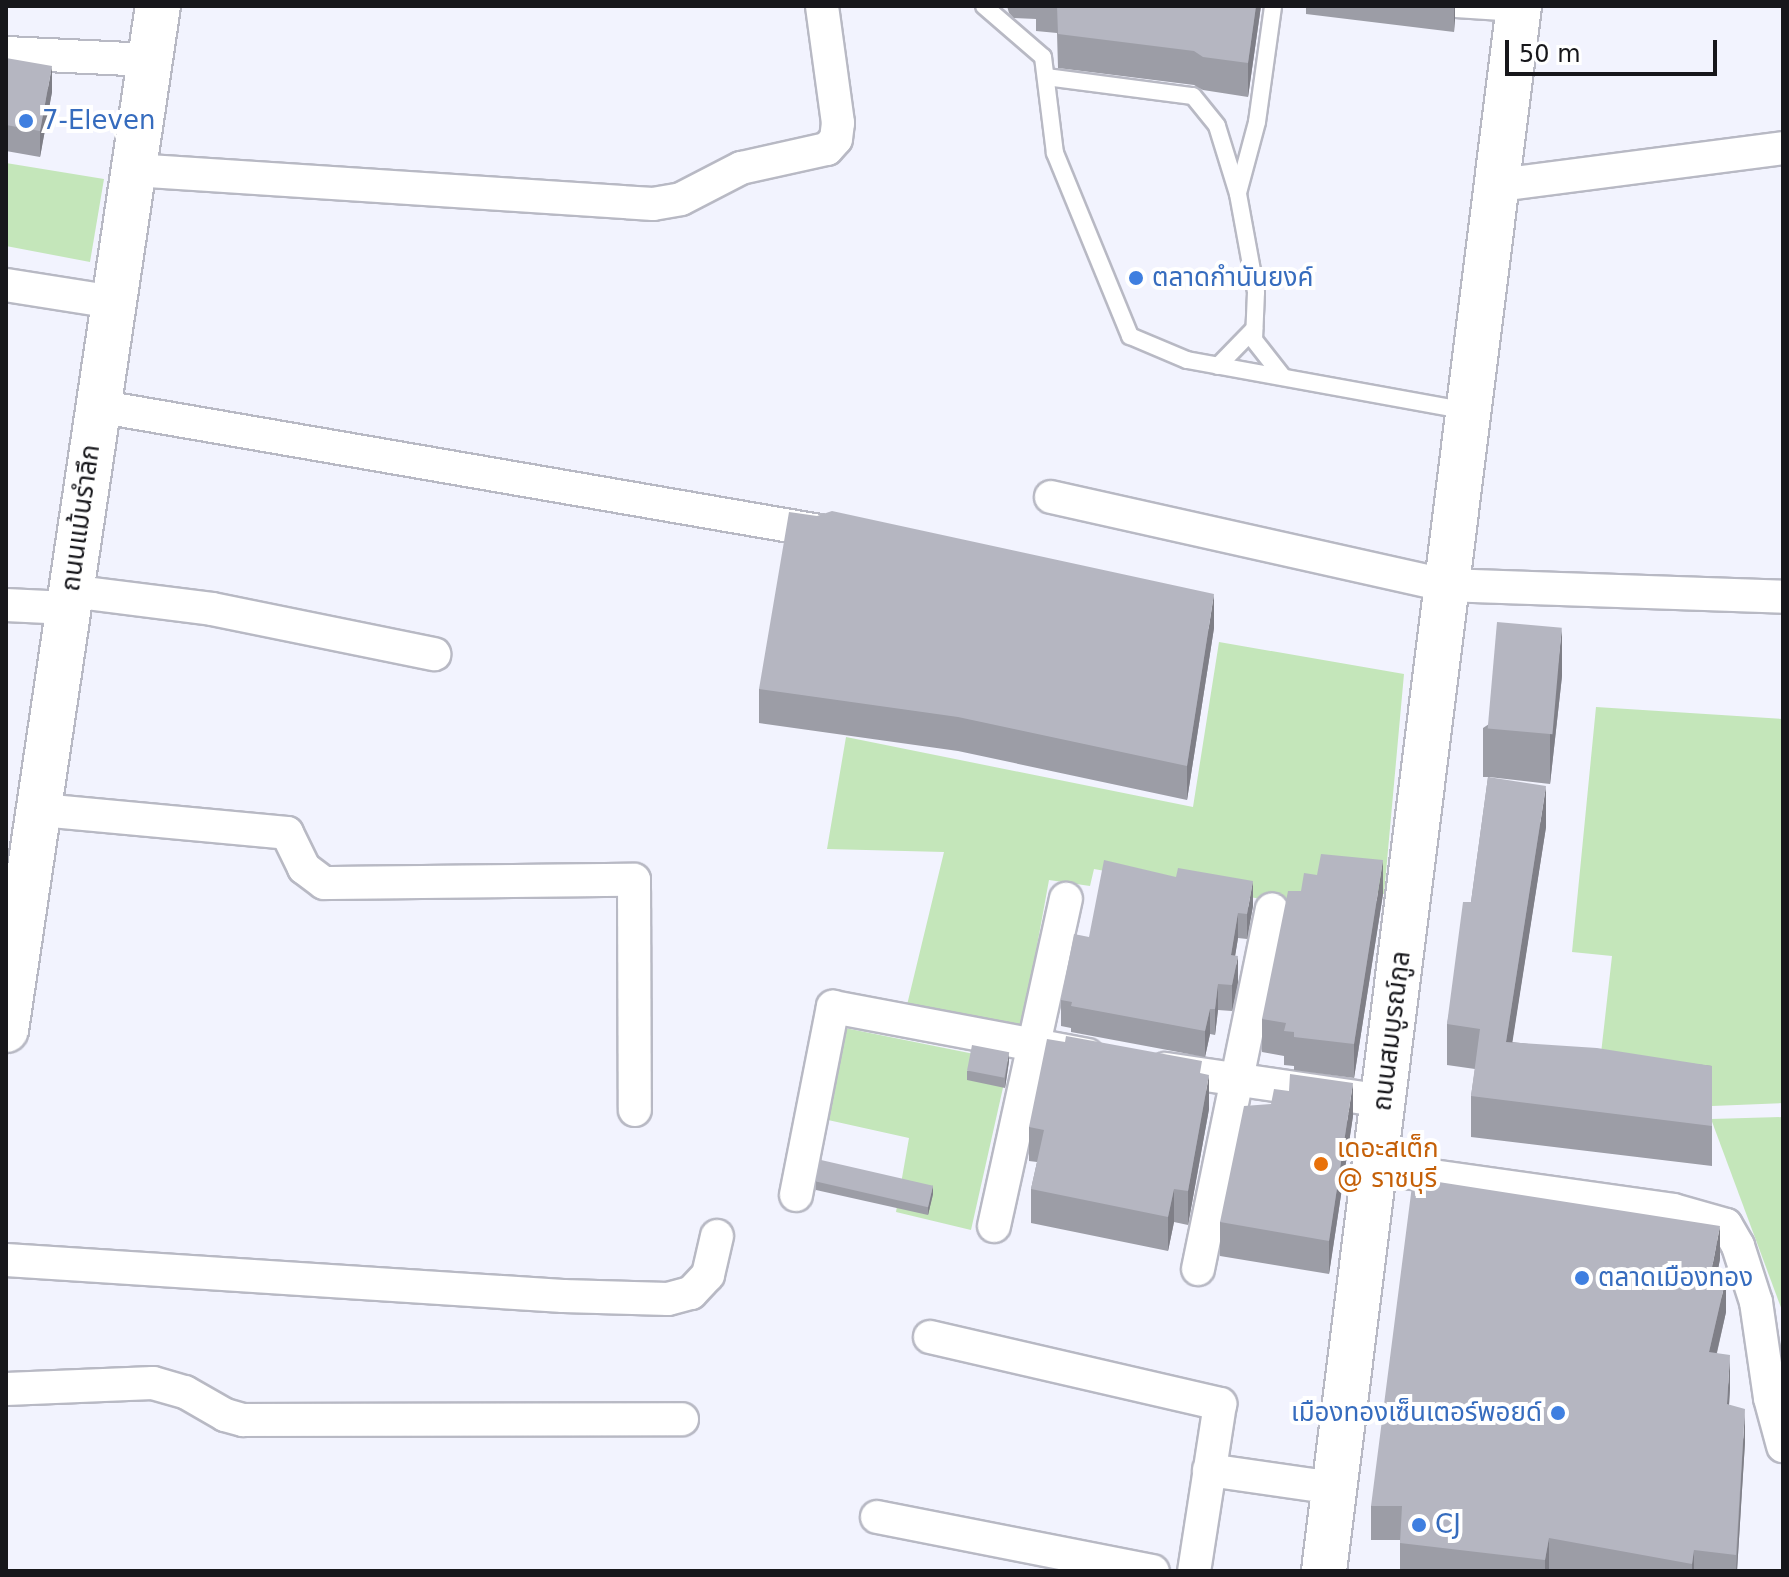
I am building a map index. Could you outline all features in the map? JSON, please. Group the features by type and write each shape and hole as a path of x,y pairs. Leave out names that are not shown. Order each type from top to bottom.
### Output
{"street":[{"name":"ถนนแม้นรำลึก","path":"7,1017 41,810 97,406 158,6"},
{"path":"133,170 638,203 681,199 741,168 827,149 836,139 838,123 822,6"},
{"name":"ถนนสมบูรณ์กูล","path":"1324,1571 1519,9"},
{"path":"6,53 149,60"},
{"path":"1499,185 1783,148"},
{"path":"6,285 113,302"},
{"path":"97,406 819,531"},
{"path":"1051,497 1446,585 1783,597"},
{"path":"6,605 69,600 212,609 434,654"},
{"path":"41,810 287,833 304,868 324,883 634,880 635,1110"},
{"path":"994,1226 1066,899"},
{"path":"1198,1269 1272,910"},
{"path":"796,1195 833,1007 1237,1082 1384,1101"},
{"path":"1376,1168 1673,1210 1726,1225 1738,1246 1756,1302 1770,1398 1783,1446"},
{"path":"6,1260 563,1296 668,1299 691,1293 708,1275 717,1236"},
{"path":"930,1337 1220,1404 1194,1571"},
{"path":"6,1389 153,1383 185,1392 225,1415 243,1420 682,1419"},
{"path":"1209,1470 1334,1488"},
{"path":"877,1517 1032,1559 1153,1571"}],"lane":[{"path":"984,6 1043,57 1055,153 1130,336 1187,360 1469,411"},
{"path":"1238,194 1257,122 1273,6"},
{"path":"1456,9 1519,9"},
{"path":"1046,77 1193,96 1217,126 1238,194 1256,292 1254,340 1283,377"},
{"path":"1218,366 1254,329"}],"green space":[{"path":"6,163 104,179 90,262 6,246"},
{"path":"1219,642 1404,674 1384,894 1321,887 1317,909 1094,869 1090,886 1049,880 1022,1028 907,1005 944,852 827,849 846,737 1193,807"},
{"path":"1596,707 1783,719 1783,1103 1712,1106 1597,1089 1612,956 1572,952"},
{"path":"845,1028 1009,1061 971,1230 896,1212 909,1138 828,1120"},
{"path":"1783,1117 1783,1313 1711,1119"}],"building":[{"path":"1057,6 1256,6 1248,63 1203,57 1194,51 1058,34"},
{"path":"6,58 52,66 40,131 6,125"},
{"path":"832,511 1214,594 1187,766 958,717 759,689 789,512 817,516"},
{"path":"1497,622 1562,628 1552,734 1488,729"},
{"path":"1488,777 1546,786 1506,1042 1597,1048 1712,1066 1712,1126 1471,1096 1480,1029 1447,1024 1463,902 1471,902"},
{"path":"1321,854 1383,860 1354,1044 1294,1037 1294,1032 1284,1031 1286,1023 1262,1019 1288,891 1301,891 1304,873 1317,875"},
{"path":"1104,860 1176,877 1178,868 1253,881 1247,914 1238,913 1231,955 1238,956 1232,985 1218,984 1215,1009 1210,1009 1205,1031 1071,1006 1072,1002 1061,1000 1074,934 1089,937"},
{"path":"1066,1036 1202,1061 1200,1073 1209,1075 1188,1191 1174,1189 1168,1217 1031,1189 1044,1130 1029,1127 1047,1039 1065,1042"},
{"path":"972,1045 1009,1052 1004,1078 967,1071"},
{"path":"1290,1074 1353,1083 1329,1241 1220,1222 1244,1106 1271,1104 1274,1089 1289,1091"},
{"path":"821,1160 933,1186 928,1207 816,1181"},
{"name":"ตลาดเมืองทอง","path":"1413,1178 1720,1226 1710,1278 1726,1278 1709,1352 1730,1355 1727,1404 1745,1409 1736,1555 1694,1550 1692,1564 1549,1538 1545,1560 1400,1543 1402,1506 1371,1506"}],"place":[{"name":"7-Eleven","path":"26,121"},
{"name":"ตลาดกำนันยงค์","path":"1136,278"},
{"name":"เดอะสเต็ก @ ราชบุรี","path":"1321,1164"},
{"name":"ตลาดเมืองทอง","path":"1582,1278"},
{"name":"เมืองทองเซ็นเตอร์พอยด์","path":"1558,1413"},
{"name":"CJ","path":"1419,1525"}]}
